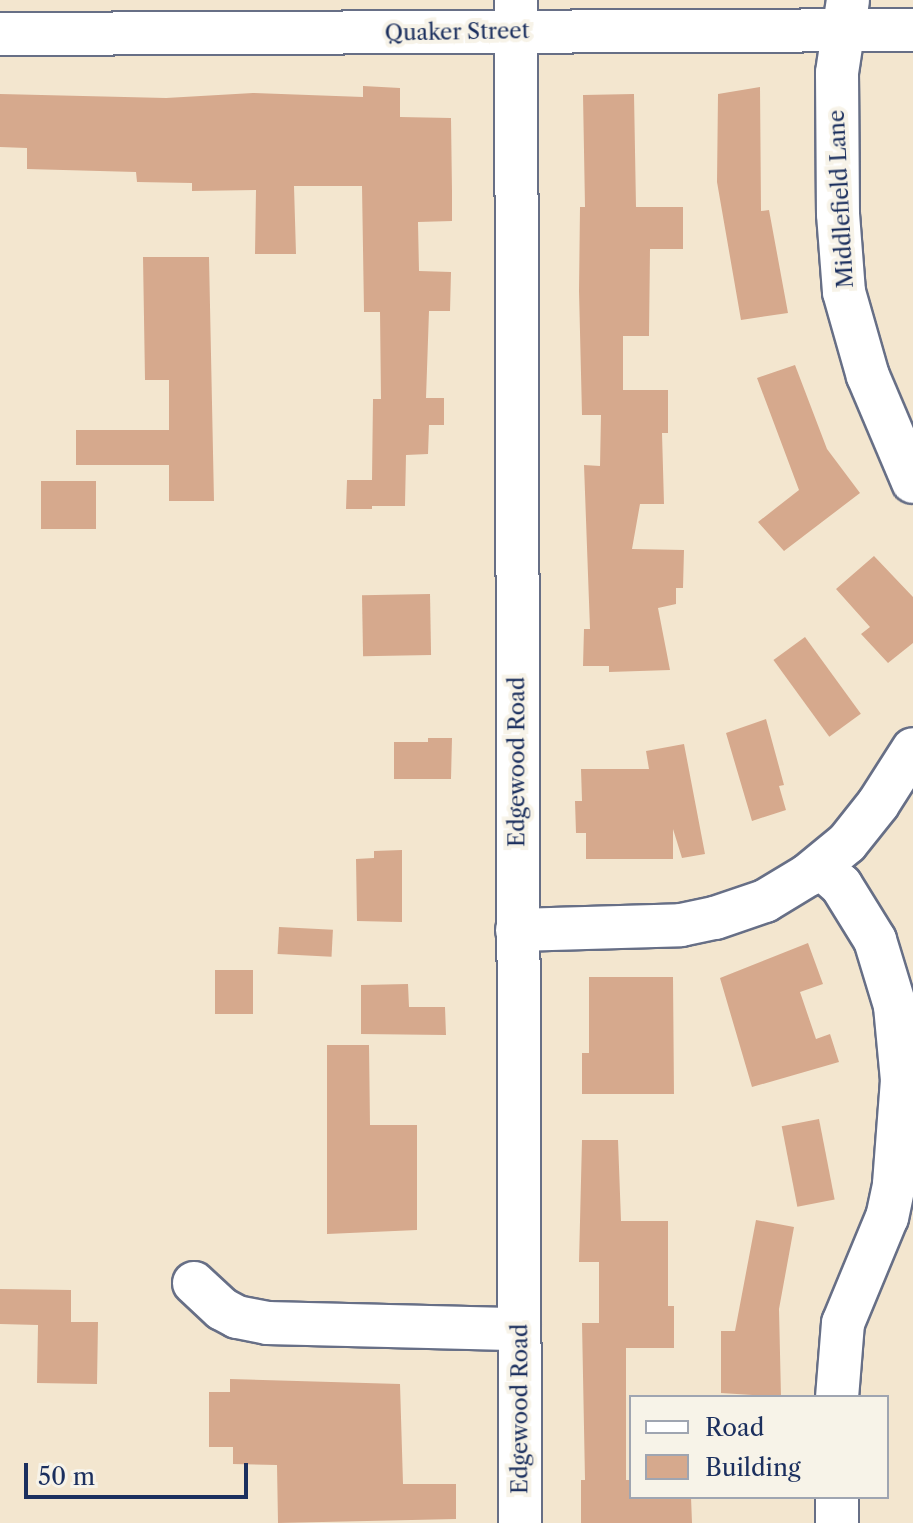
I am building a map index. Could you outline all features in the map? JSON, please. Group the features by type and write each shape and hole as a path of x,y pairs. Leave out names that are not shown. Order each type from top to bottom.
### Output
{"street":[{"name":"Quaker Street","path":"0,34 516,16 846,15 913,30"},
{"name":"Middlefield Lane","path":"846,15 837,73 836,143 844,292 868,376 913,482"},
{"name":"Edgewood Road","path":"516,16 520,1523"},
{"path":"517,930 643,928 694,923 765,901 820,867 856,833 913,749"},
{"path":"820,867 841,885 875,940 895,1006 902,1080 894,1185 887,1217 843,1323 837,1395"},
{"path":"194,1283 222,1309 237,1317 268,1323 519,1329"},
{"path":"837,1499 837,1523"}],"building":[{"path":"363,86 400,88 400,117 451,118 452,221 418,222 419,271 451,272 450,311 429,311 426,398 444,398 444,425 429,425 428,454 406,455 405,506 346,509 347,480 372,480 373,399 381,399 380,312 364,312 362,186 294,186 296,254 255,254 256,190 192,191 192,183 137,182 136,172 27,169 27,148 0,147 0,94 166,98 253,93 363,97"},
{"path":"760,87 761,211 769,210 788,313 741,320 717,182 718,94"},
{"path":"634,94 636,207 683,207 683,249 650,249 649,336 623,336 623,390 668,390 668,433 662,433 664,504 640,504 632,549 684,550 683,588 676,588 676,604 658,608 670,670 609,672 609,666 583,666 584,629 590,629 584,465 600,466 601,415 582,415 579,291 580,207 585,207 583,95"},
{"path":"143,257 209,257 214,501 169,501 169,465 76,465 76,430 169,430 169,380 145,380"},
{"path":"795,365 827,449 860,493 784,551 758,522 799,490 757,378"},
{"path":"41,481 96,481 96,529 41,529"},
{"path":"874,556 913,597 913,643 888,663 861,634 870,627 836,589"},
{"path":"430,594 431,655 363,656 362,595"},
{"path":"805,637 861,714 829,737 773,660"},
{"path":"766,719 784,785 779,786 786,810 752,821 726,733"},
{"path":"428,738 452,738 451,779 394,779 394,742 428,742"},
{"path":"684,744 705,854 682,858 673,829 673,859 586,859 586,833 576,833 575,801 582,801 581,769 649,769 646,751"},
{"path":"402,850 402,922 357,921 356,859 374,858 374,851"},
{"path":"279,927 333,930 332,957 278,954"},
{"path":"808,943 823,984 800,992 816,1039 830,1034 839,1062 752,1087 720,978"},
{"path":"215,970 253,970 253,1014 215,1014"},
{"path":"589,977 673,977 674,1094 582,1094 582,1053 589,1053"},
{"path":"408,984 409,1007 445,1007 446,1035 361,1034 361,985"},
{"path":"327,1045 369,1045 370,1125 417,1125 417,1230 327,1234"},
{"path":"819,1119 835,1199 797,1207 782,1126"},
{"path":"582,1140 618,1140 621,1221 668,1221 668,1306 674,1306 674,1348 626,1348 626,1480 629,1480 629,1499 691,1499 692,1523 581,1523 581,1480 585,1480 582,1323 599,1323 599,1262 579,1262"},
{"path":"756,1220 794,1227 779,1309 781,1395 721,1393 721,1331 735,1331"},
{"path":"0,1289 71,1290 71,1322 98,1322 97,1384 37,1383 38,1325 0,1324"},
{"path":"230,1379 400,1384 403,1484 456,1484 456,1519 278,1523 277,1465 233,1464 233,1447 209,1447 209,1392 230,1392"}]}
